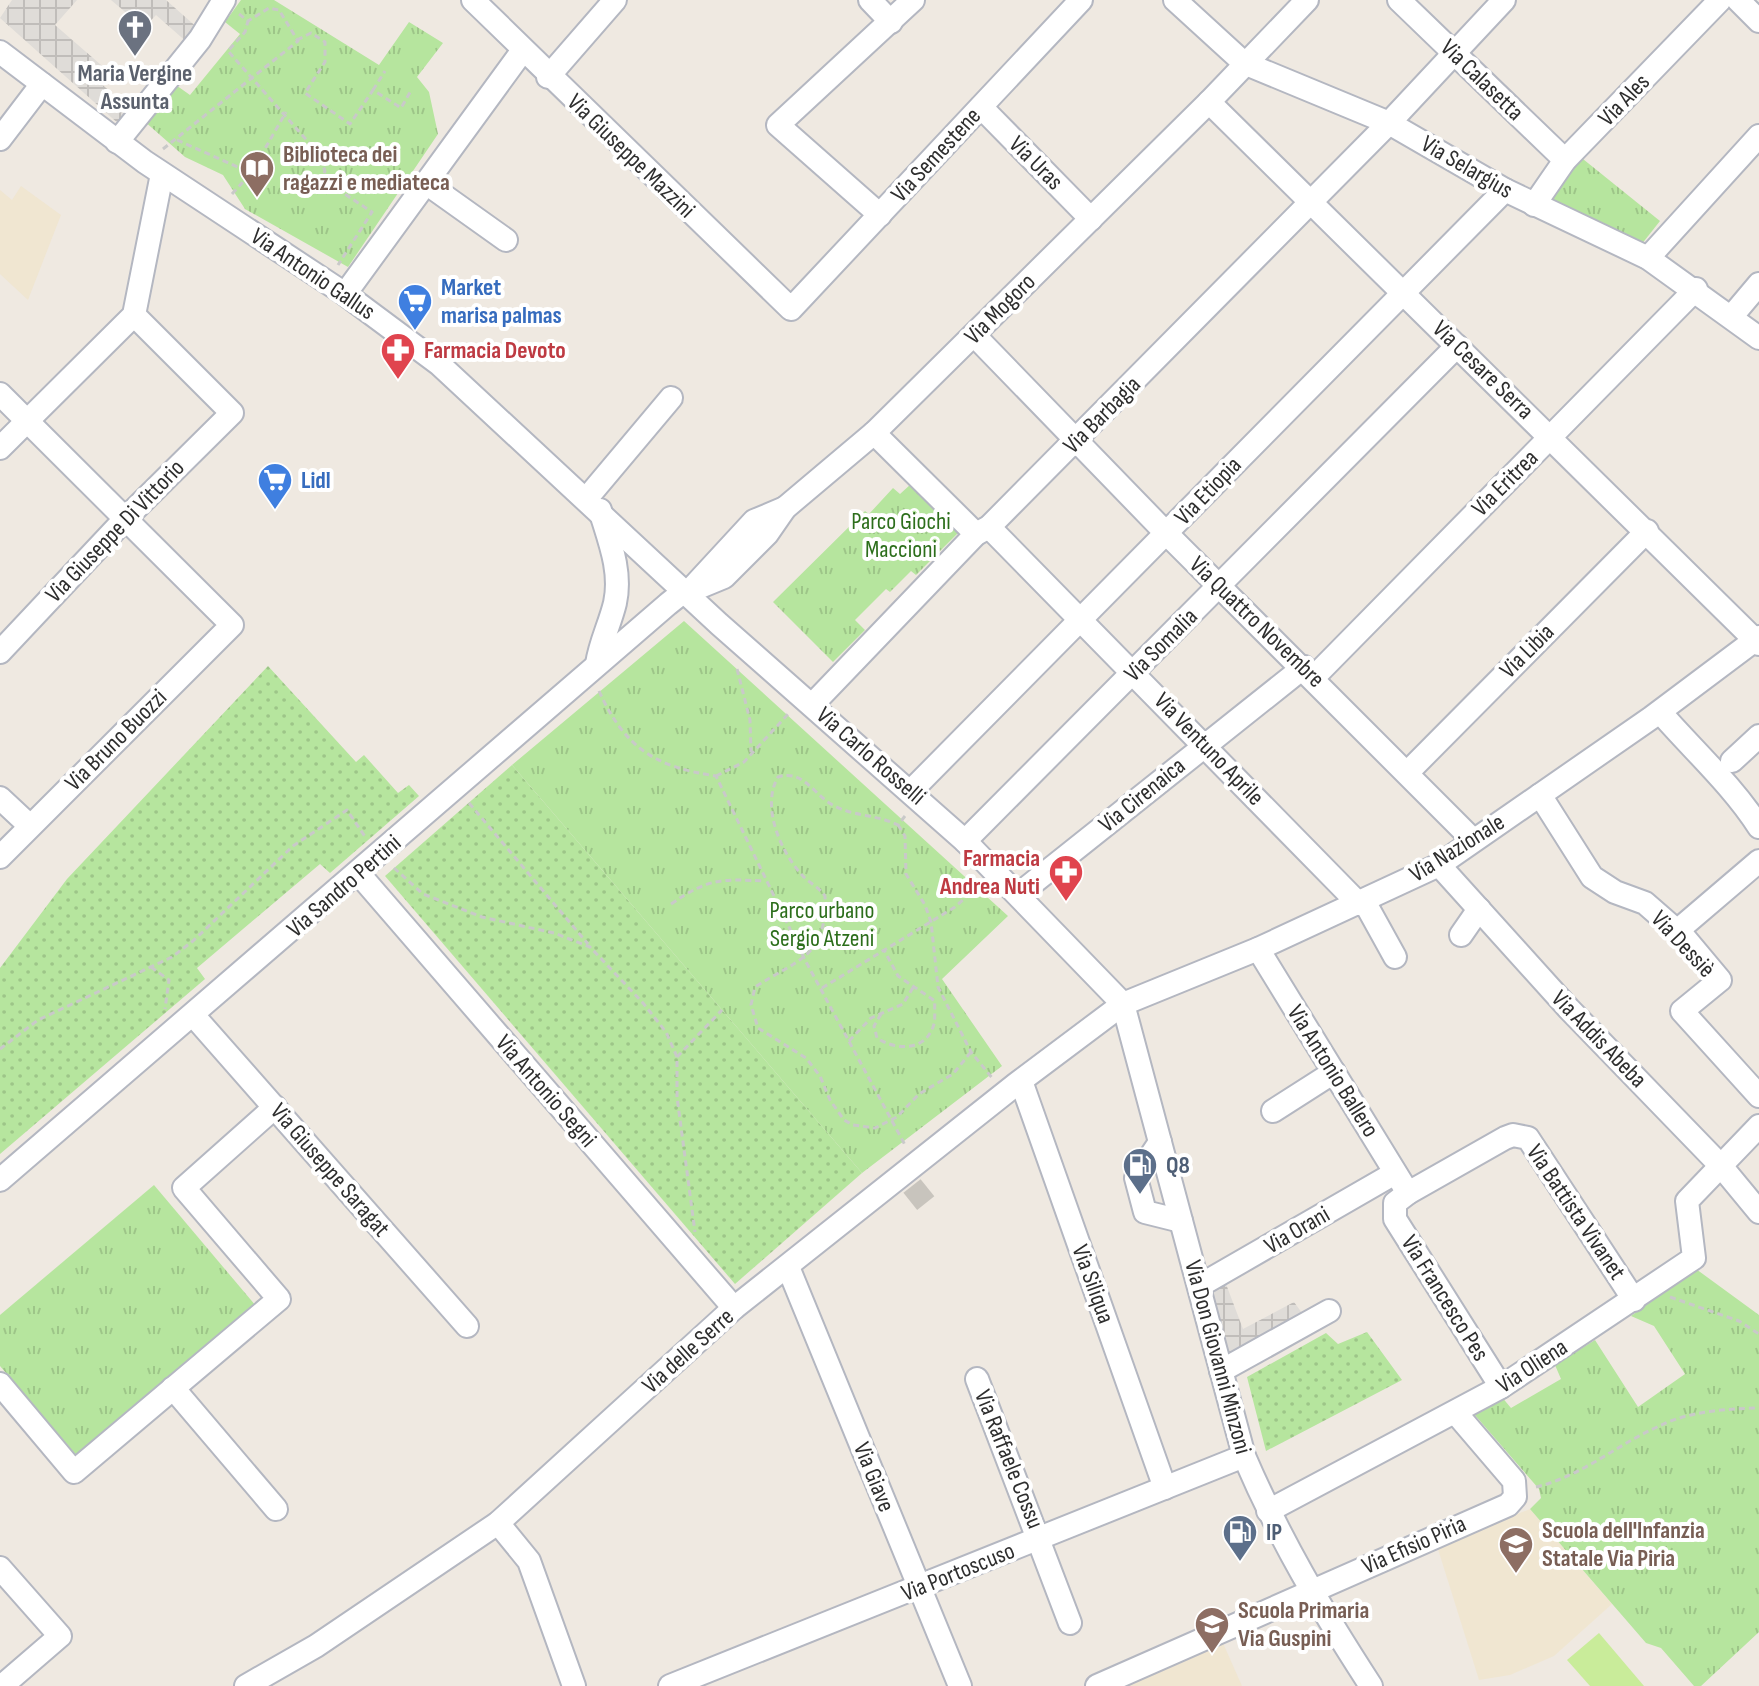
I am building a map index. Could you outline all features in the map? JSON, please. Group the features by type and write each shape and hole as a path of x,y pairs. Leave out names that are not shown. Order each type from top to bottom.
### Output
{"street":[{"name":"Via Giuseppe Mazzini","path":"473,0 548,77 791,309"},
{"path":"548,77 615,0"},
{"path":"870,0 891,22"},
{"path":"880,215 778,125 913,0"},
{"name":"Via Semestene","path":"791,309 1081,0"},
{"name":"Via Selargius","path":"1175,0 1244,63 1389,123 1505,190 1648,258 1696,289 1759,338"},
{"name":"Via Mogoro","path":"687,592 754,521 785,508 874,433 1209,102 1307,0"},
{"name":"Via Calasetta","path":"1399,0 1565,160"},
{"name":"Via Barbagia","path":"812,705 982,531 1076,442 1389,123 1504,0"},
{"name":"Via Ales","path":"1534,205 1565,160 1720,0"},
{"path":"1738,0 1759,21"},
{"path":"117,142 221,7"},
{"path":"345,294 523,50"},
{"name":"Via Antonio Gallus","path":"0,52 162,174 345,294 439,364 598,508"},
{"path":"0,139 42,84"},
{"name":"Via Cesare Serra","path":"1209,102 1758,640"},
{"name":"Via Uras","path":"981,107 1091,219"},
{"path":"1648,258 1759,136"},
{"path":"0,448 134,315 162,174"},
{"path":"426,183 506,240"},
{"name":"Via Etiopia","path":"911,791 1505,190"},
{"path":"1732,316 1759,284"},
{"name":"Via Eritrea","path":"1309,672 1551,437 1696,289"},
{"name":"Via Giuseppe Di Vittorio","path":"0,652 126,518 232,413 134,315"},
{"name":"Via Quattro Novembre","path":"974,335 1076,442 1309,672 1473,840"},
{"name":"Via Somalia","path":"965,841 1457,346"},
{"path":"0,394 126,518"},
{"path":"597,664 618,583 615,562 598,508 671,398"},
{"name":"Via Ventuno Aprile","path":"874,433 1081,619 1134,672 1362,903 1395,957"},
{"name":"Via Carlo Rosselli","path":"598,508 687,592 965,841 1123,1004"},
{"name":"Via Bruno Buozzi","path":"0,857 232,625 126,518"},
{"name":"Via Libia","path":"1408,772 1647,531"},
{"name":"Via Sandro Pertini","path":"0,1180 359,874 597,664 678,596 687,592"},
{"name":"Via Nazionale","path":"1123,1004 1258,949 1439,865 1758,640"},
{"name":"Via Cirenaica","path":"1019,894 1205,744 1309,672"},
{"path":"1660,712 1710,770 1738,794 1759,827"},
{"path":"1732,761 1759,736"},
{"name":"Via Dessiè","path":"1540,795 1592,877 1615,892 1645,903 1677,931 1720,980 1682,1011 1759,1096"},
{"path":"0,798 30,826"},
{"path":"1677,931 1759,861"},
{"name":"Via Addis Abeba","path":"1439,865 1569,1009 1721,1166 1759,1212"},
{"name":"Via Antonio Segni","path":"359,874 734,1308"},
{"path":"1461,935 1479,909"},
{"name":"Via Antonio Ballero","path":"1258,949 1395,1173 1400,1201"},
{"name":"Via delle Serre","path":"246,1686 316,1646 498,1523 734,1308 908,1180 1021,1081 1123,1004"},
{"name":"Via Don Giovanni Minzoni","path":"1123,1004 1244,1456 1268,1511 1310,1591 1371,1686"},
{"name":"Via Giuseppe Saragat","path":"193,1015 467,1326"},
{"path":"1273,1111 1334,1072"},
{"name":"Via Siliqua","path":"1021,1081 1165,1488"},
{"path":"0,1384 74,1472 279,1299 184,1188 275,1107"},
{"path":"1721,1166 1759,1126"},
{"name":"Via Battista Vivanet","path":"1400,1201 1513,1135 1535,1143 1641,1295"},
{"path":"1160,1142 1136,1178 1145,1212 1181,1221"},
{"name":"Via Oliena","path":"1268,1511 1501,1387 1694,1258 1687,1201 1721,1166"},
{"name":"Via Orani","path":"1199,1286 1395,1173"},
{"name":"Via Francesco Pes","path":"1400,1201 1395,1219 1501,1387"},
{"name":"Via Giave","path":"788,1267 960,1686"},
{"path":"1221,1371 1329,1311"},
{"name":"Via Raffaele Cossu","path":"977,1379 1041,1539 1070,1623"},
{"path":"173,1388 276,1509"},
{"path":"1455,1412 1511,1476 1516,1494"},
{"name":"Via Portoscuso","path":"670,1686 1244,1456"},
{"name":"Via Efisio Piria","path":"1097,1686 1508,1505 1516,1494"},
{"path":"498,1523 529,1561 574,1686"},
{"path":"0,1568 60,1636 2,1686"}],"path":[{"path":"221,7 248,21"},
{"path":"297,40 279,10 269,8 248,21 245,32 228,51 286,112 318,153 325,171 322,179 372,212"},
{"path":"162,149 177,140 251,77 293,49 297,40 311,33 325,42 325,62 305,93 350,124 385,71"},
{"path":"373,90 401,108 412,89"},
{"path":"177,140 251,173 286,112"},
{"path":"735,662 750,720 751,754"},
{"path":"598,688 612,719 636,748 677,770 716,776 751,754 790,712"},
{"path":"971,1052 953,1074 919,1094 891,1120 875,1128 864,1128 844,1120 806,1058 758,1028 751,1005 755,987 805,960 822,926 825,896 802,876 779,833 770,800 778,777 788,774 800,778 841,810 898,825 905,836 906,874 925,905 931,922 942,997 971,1052 993,1079"},
{"path":"716,776 805,960 905,1146"},
{"path":"467,800 666,1032 677,1057 677,1097 696,1245"},
{"path":"0,1049 38,1020 150,967 193,941 293,846 347,810 368,841"},
{"path":"898,825 905,816"},
{"path":"391,866 423,894 482,917 554,933 590,947"},
{"path":"671,904 694,889 719,879 766,881"},
{"path":"820,989 955,907 979,885"},
{"path":"884,950 898,976 935,1001"},
{"path":"150,967 169,980 165,1013"},
{"path":"849,1041 871,1018 903,1004 914,986"},
{"path":"935,1001 942,997"},
{"path":"881,1014 874,1026 877,1038 914,1047 932,1030 935,1001"},
{"path":"677,1057 722,1010"},
{"path":"1641,1295 1739,1321 1759,1334"},
{"path":"1516,1494 1568,1478 1656,1427 1684,1416 1759,1408"}],"shaded area":[{"path":"12,0 77,0 55,25 108,71 99,82 132,110 121,126 0,18"},
{"path":"111,0 166,0 200,30 189,44 156,15 144,28"},
{"path":"21,186 61,215 28,300 0,274 0,190 12,200"},
{"path":"1226,1284 1243,1329 1294,1302 1305,1317 1228,1355 1210,1291"},
{"name":"Scuola dell'Infanzia Statale Via Piria","path":"1530,1509 1612,1604 1554,1656 1510,1675 1479,1680 1437,1546"},
{"name":"Scuola Primaria Via Guspini","path":"1223,1643 1242,1686 1126,1686"}],"green space":[{"path":"241,0 274,0 379,65 409,22 443,43 417,77 429,92 438,134 348,267 245,209 223,175 185,157 143,120 173,83 190,95 240,34 225,22"},
{"path":"1578,155 1660,221 1641,245 1544,203"},
{"name":"Parco Giochi Maccioni","path":"911,484 959,532 916,575 911,571 890,592 886,589 855,620 865,630 833,662 773,602 865,511 869,514 893,488 900,494"},
{"name":"Parco urbano Sergio Atzeni","path":"684,621 1008,916 942,979 1002,1066 862,1173 512,765"},
{"path":"268,666 356,762 364,755 398,793 409,785 419,796 330,873 320,864 197,968 205,979 0,1154 0,968 67,879"},
{"path":"512,765 862,1173 735,1284 385,876"},
{"path":"154,1185 256,1306 77,1456 0,1366 0,1315"},
{"path":"1696,1269 1759,1315 1759,1632 1701,1686 1694,1686 1661,1648 1646,1643 1530,1509 1541,1498 1539,1489 1474,1414 1501,1396 1511,1408 1561,1379 1555,1365 1595,1340 1638,1407 1685,1374 1654,1326 1631,1316"},
{"path":"1367,1332 1402,1380 1266,1451 1247,1377 1326,1333 1338,1344"},
{"path":"1599,1633 1644,1686 1590,1686 1567,1660"}],"tunnel":[{"path":"912,1186 932,1211"}],"place":[{"name":"Maria Vergine Assunta","path":"135,58"},
{"name":"Biblioteca dei ragazzi e mediateca","path":"257,199"},
{"name":"Market marisa palmas","path":"415,332"},
{"name":"Farmacia Devoto","path":"398,381"},
{"name":"Lidl","path":"275,511"},
{"name":"Farmacia Andrea Nuti","path":"1066,903"},
{"name":"Q8","path":"1140,1196"},
{"name":"IP","path":"1240,1563"},
{"name":"Scuola dell'Infanzia Statale Via Piria","path":"1516,1575"},
{"name":"Scuola Primaria Via Guspini","path":"1212,1655"}]}
